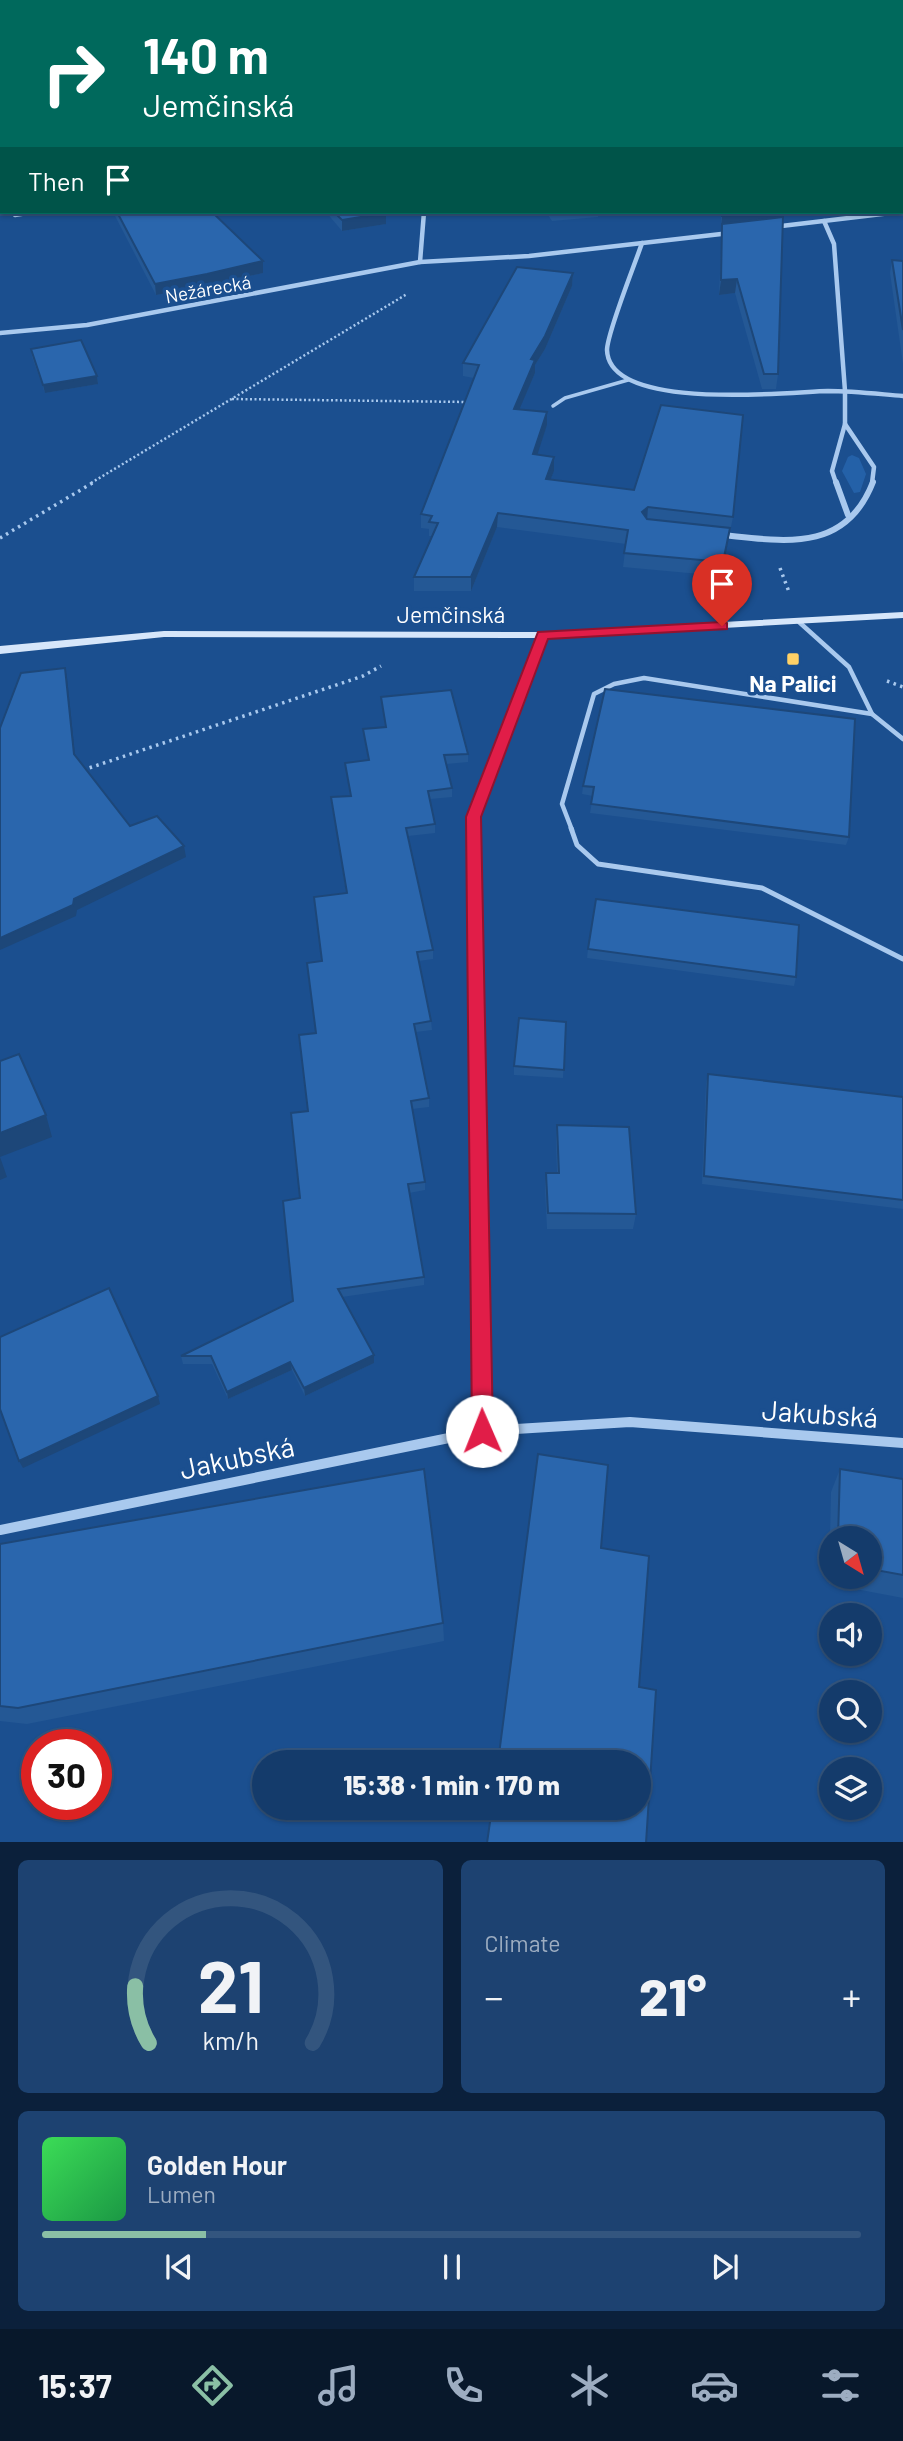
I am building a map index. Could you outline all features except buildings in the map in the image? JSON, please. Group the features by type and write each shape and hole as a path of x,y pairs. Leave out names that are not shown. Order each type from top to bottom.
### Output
{"street":[{"path":"15,215 21,214"},
{"path":"424,214 420,262 529,256 741,232"},
{"path":"768,228 878,214"},
{"path":"824,221 834,244 845,391 845,424 832,471 848,514"},
{"path":"642,243 607,348 610,363 618,375 628,380 680,392 845,391 903,396"},
{"name":"Nežárecká","path":"0,333 100,323 420,262"},
{"path":"715,535 770,541 816,538 843,523 848,514 867,497 875,476 874,467 845,424"},
{"name":"Jemčinská","path":"0,650 164,634 542,635 903,615"},
{"path":"482,1431 473,817 542,635"},
{"name":"Jakubská","path":"0,1530 482,1431 630,1422 903,1443"}],"lane":[{"path":"553,405 565,398 628,380"},
{"path":"799,622 849,667 873,714 903,739"},
{"path":"873,714 644,678 614,684 594,694 562,804 576,845 598,864 762,888 903,959"}],"path":[{"path":"0,538 407,296 420,262"},
{"path":"232,399 475,402"},
{"path":"770,541 799,622"},
{"path":"73,773 119,760 363,676 387,663"}],"shaded area":[{"path":"852,455 859,458 866,474 860,492 854,493 842,471 848,457"}],"place":[{"name":"Na Palici","path":"793,659"}],"route":[{"path":"482,1431 473,817 542,635 722,626"}]}
